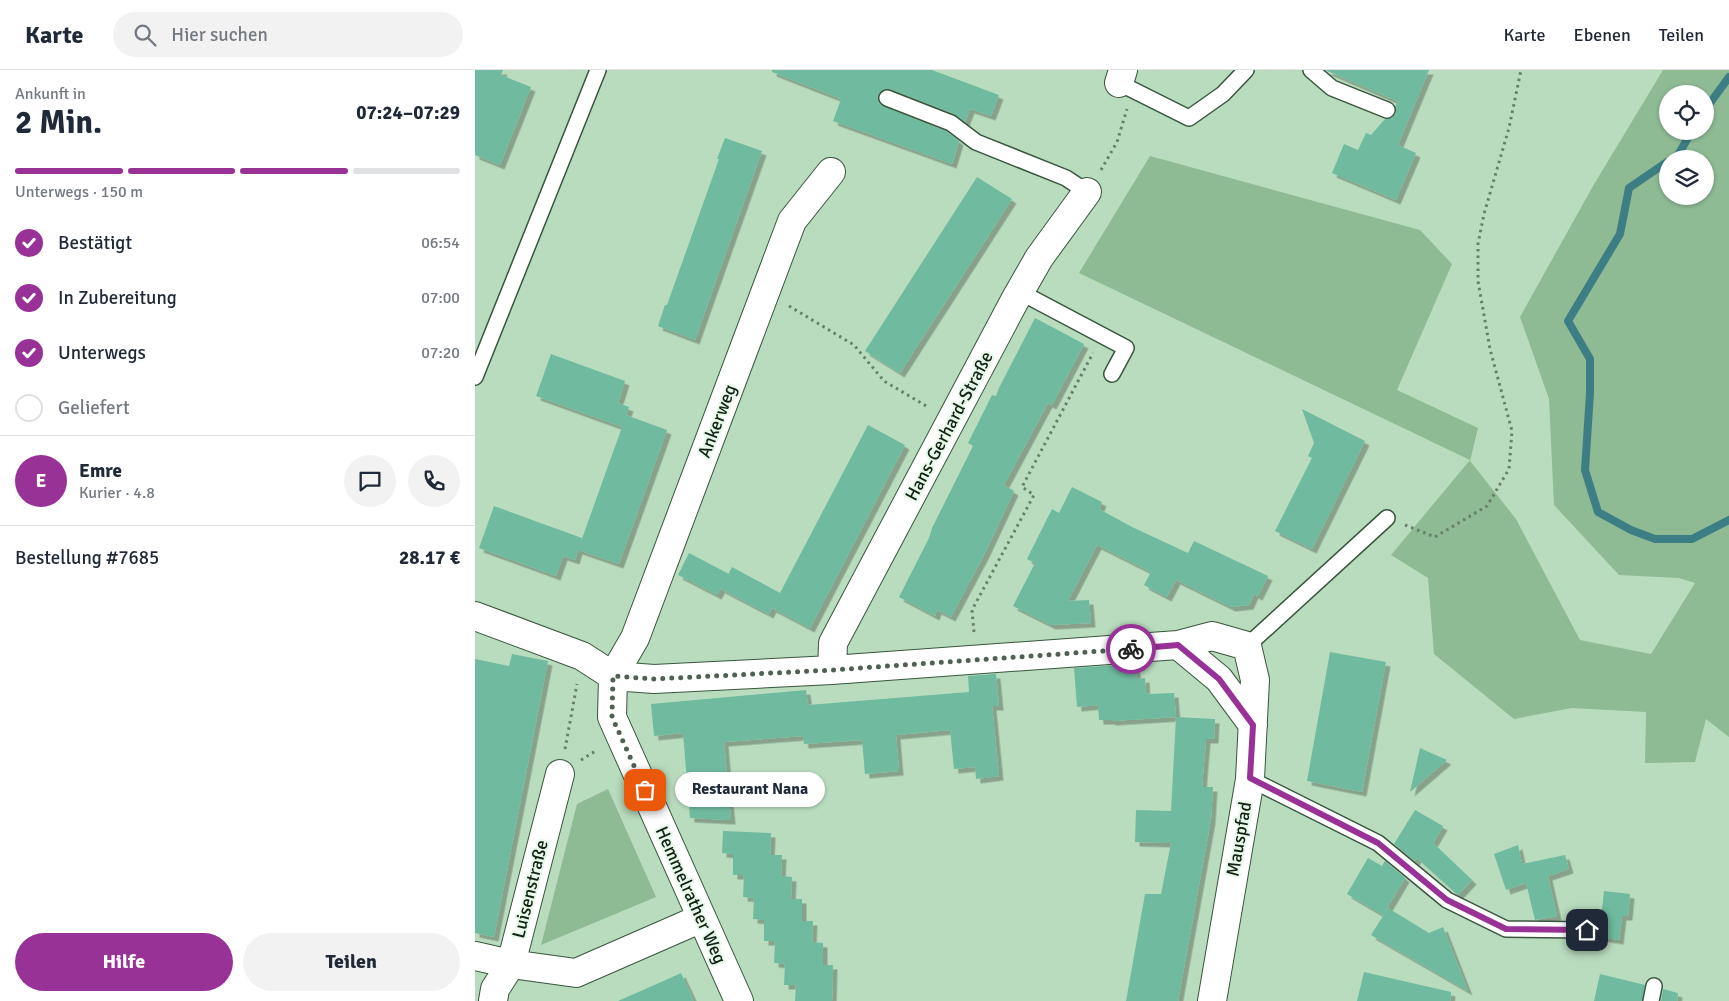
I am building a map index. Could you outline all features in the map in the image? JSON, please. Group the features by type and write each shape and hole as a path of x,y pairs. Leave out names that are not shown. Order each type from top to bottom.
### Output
{"street":[{"name":"Ankerweg","path":"613,676 635,638 792,221 831,172"},
{"name":"Hans-Gerhard-Straße","path":"832,670 833,643 1020,292 1039,258 1087,192"},
{"path":"475,616 583,656 613,676 654,679 832,670 1178,645 1212,636 1247,646"},
{"path":"1178,645 1219,679 1253,725"},
{"name":"Mauspfad","path":"1212,1001 1250,778 1255,680 1247,646"},
{"name":"Hemmelrather Weg","path":"613,676 612,717 739,1001"},
{"name":"Luisenstraße","path":"493,1001 495,989 511,964 560,774"},
{"path":"475,956 511,964 576,973 702,918"}],"lane":[{"path":"475,377 598,70"},
{"path":"1121,76 1189,118 1223,94 1246,70"},
{"path":"1311,70 1332,88 1387,110"},
{"path":"887,98 951,123 976,142 1066,178 1087,192"},
{"path":"1020,292 1126,348 1112,374"},
{"path":"1247,646 1387,518"},
{"path":"1250,778 1378,843 1447,900 1506,929 1587,930"}],"path":[{"path":"1387,518 1435,537 1487,506 1509,469 1512,431 1490,349 1478,281 1478,244 1509,128 1521,70"},
{"path":"1087,192 1117,142 1120,133 1127,106 1121,76"},
{"path":"765,292 854,346 884,381 952,421"},
{"path":"977,659 972,610 1034,495 1022,487 1094,352"},
{"path":"560,774 583,656"},
{"path":"560,774 621,736"}],"green space":[{"path":"1663,70 1729,70 1729,737 1706,719 1695,762 1645,763 1646,712 1572,708 1514,719 1434,654 1428,578 1391,555 1470,460 1079,273 1150,156 1420,230 1452,264 1397,390 1478,428 1470,461 1516,519 1580,640 1651,654 1695,583 1679,578 1619,575 1554,505 1549,399 1520,317 1593,186"},
{"path":"608,789 656,897 541,945 577,804"}],"building":[{"path":"475,70 503,70 501,75 531,87 500,165 475,155"},
{"path":"772,70 932,70 999,95 991,116 970,109 965,122 954,114 890,89 885,89 879,94 878,100 883,106 946,131 959,141 952,164 833,121 841,99 772,72"},
{"path":"1325,70 1429,70 1398,145 1416,153 1396,200 1332,173 1344,144 1358,150 1366,133 1371,135 1385,119 1393,117 1396,113 1395,106 1399,102"},
{"path":"725,138 762,151 695,340 658,326"},
{"path":"977,177 1012,199 900,373 865,351"},
{"path":"1035,318 1084,344 1052,405 1048,403 1004,485 1014,491 985,553 951,617 937,610 935,616 899,597 973,446 968,443 992,395 996,396"},
{"path":"551,354 625,381 618,403 629,407 626,415 667,430 619,564 578,550 575,560 563,556 556,576 479,548 494,506 582,538 579,547 622,427 536,396"},
{"path":"1302,409 1365,441 1312,549 1275,531 1312,458 1308,456 1314,443"},
{"path":"868,425 905,445 810,628 772,608 769,614 721,589 732,567 780,593"},
{"path":"1072,487 1102,502 1099,509 1132,527 1188,553 1194,541 1268,576 1258,596 1254,594 1249,605 1231,607 1176,580 1167,597 1144,585 1151,572 1097,545 1068,601 1089,600 1091,623 1051,625 1013,606 1035,563 1027,559 1052,509 1059,513"},
{"path":"689,553 729,574 717,595 678,575"},
{"path":"1330,652 1386,662 1362,792 1307,781"},
{"path":"512,654 548,661 494,937 475,933 475,659 509,666"},
{"path":"1135,664 1137,679 1145,678 1146,694 1174,693 1176,717 1099,720 1098,705 1077,707 1074,668"},
{"path":"996,674 999,706 992,706 999,776 976,779 975,767 954,769 950,730 896,735 899,771 865,774 862,740 804,744 803,736 724,742 731,820 690,818 683,733 654,736 651,704 806,690 808,705 969,692 968,676"},
{"path":"1176,717 1215,719 1214,739 1206,739 1202,787 1213,787 1211,819 1178,1001 1126,1001 1145,894 1161,894 1171,843 1135,842 1136,810 1171,811"},
{"path":"1420,748 1447,760 1410,792"},
{"path":"1415,810 1443,826 1433,843 1472,880 1458,895 1417,858 1415,861 1394,844"},
{"path":"723,831 771,833 770,855 782,855 781,876 792,877 791,899 802,899 802,921 813,921 812,942 823,943 823,965 833,965 832,1001 795,1001 796,985 784,985 785,964 774,963 775,941 764,941 764,920 753,919 754,898 743,897 744,875 733,875 733,854 722,853"},
{"path":"1518,845 1522,864 1565,855 1569,869 1548,876 1557,916 1535,920 1526,883 1506,890 1494,854"},
{"path":"1368,858 1382,866 1385,861 1405,878 1383,915 1347,894"},
{"path":"1604,891 1630,894 1628,916 1622,916 1619,940 1599,937"},
{"path":"1388,908 1429,933 1443,927 1468,991 1371,935"},
{"path":"1364,972 1451,992 1450,1001 1357,1001"},
{"path":"681,973 694,1001 618,1001 668,979"},
{"path":"1600,974 1645,985 1642,1001 1594,1001"},
{"path":"1663,989 1678,993 1677,1001 1661,1001"}],"waterway":[{"path":"1714,98 1729,77"},
{"path":"1681,150 1687,140"},
{"path":"1659,167 1629,188 1620,234 1568,321 1590,359 1590,393 1585,470 1598,512 1631,530 1655,539 1692,539 1729,520"}],"way so far":[{"path":"645,790 612,717 613,676 654,679 832,670 1131,649"}],"place":[{"name":"Restaurant Nana","path":"645,790"}],"route":[{"path":"1131,649 1178,645 1219,679 1253,725 1250,778 1378,843 1447,900 1506,929 1587,930"}]}
